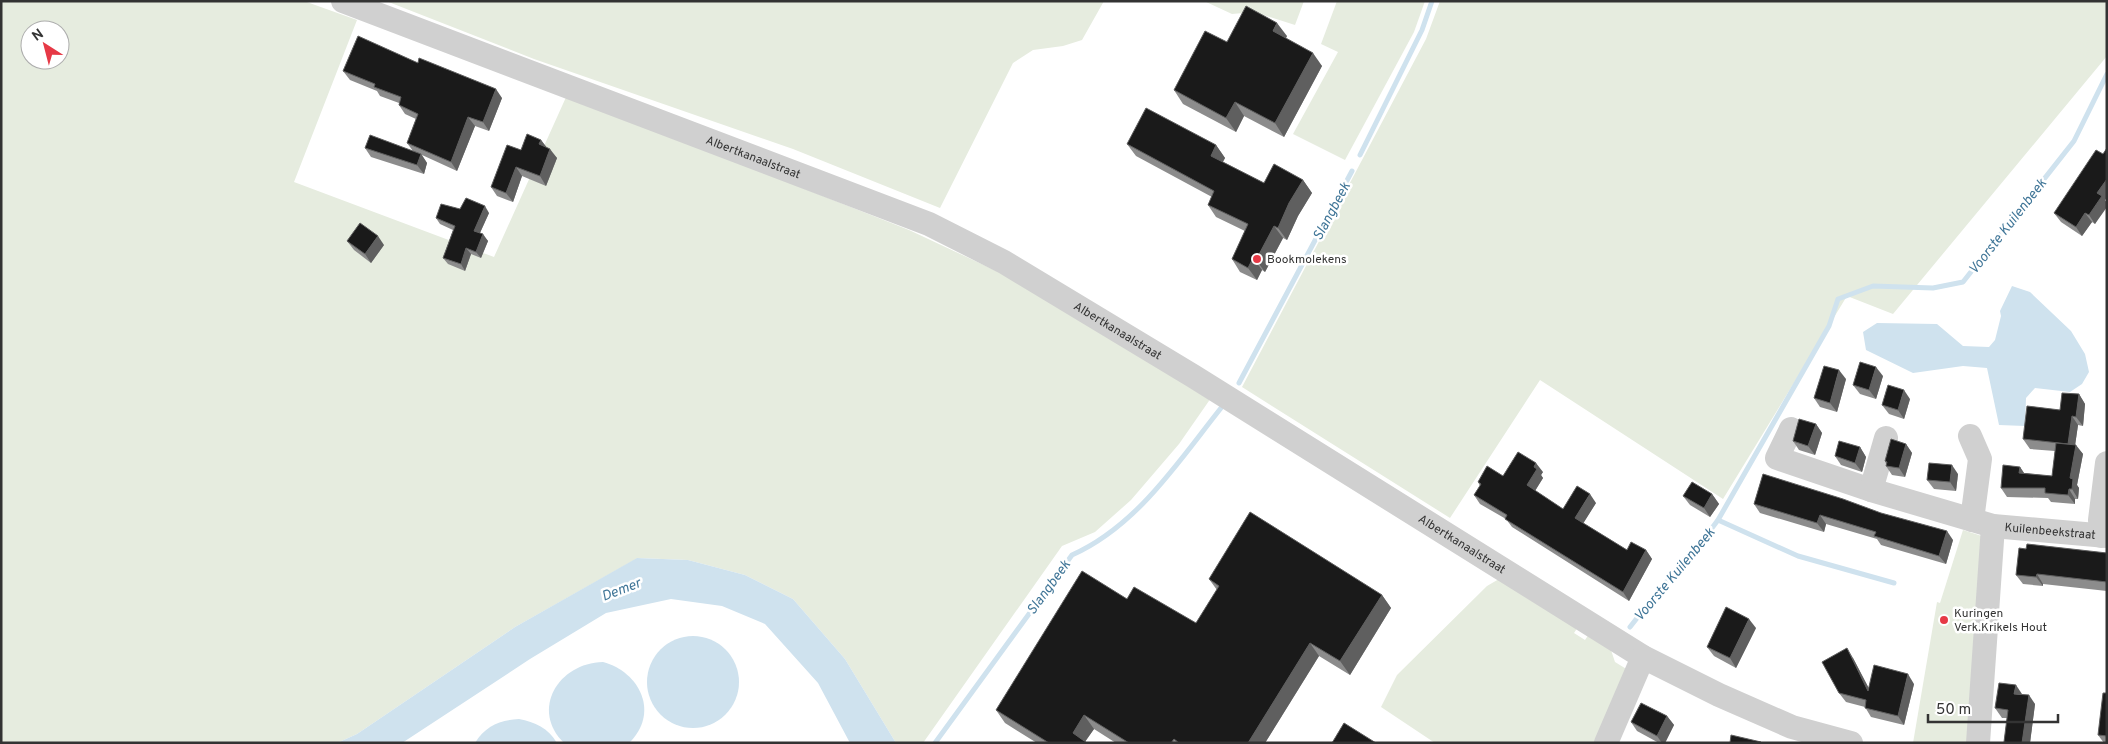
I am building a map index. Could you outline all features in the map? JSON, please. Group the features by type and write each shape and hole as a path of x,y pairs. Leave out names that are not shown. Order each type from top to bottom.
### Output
{"street":[{"name":"Albertkanaalstraat","path":"343,1 929,224 1004,262 1193,376 1643,658 1719,695 1792,727 1851,743"},
{"name":"Kuilenbeekstraat","path":"1791,429 1777,458 1871,490 1982,523 2104,536"},
{"name":"Kuilenbeekstraat","path":"1970,436 1980,459 1982,523 1978,743"},
{"path":"1871,490 1886,438"},
{"path":"2104,536 2100,520 2107,463"},
{"path":"1606,743 1643,658"}],"shaded area":[{"path":"1,1 304,1 357,20 294,182 494,257 567,95 909,230 1035,289 1211,398 1179,444 1131,500 1095,532 1062,546 923,743 896,743 845,659 793,599 745,575 688,560 638,558 515,627 357,734 337,743 1,743"},
{"path":"386,1 1104,1 1082,40 1063,46 1033,50 1013,63 940,208 793,149 534,59"},
{"path":"1204,1 1304,1 1295,25 1254,12 1232,14"},
{"path":"1337,1 1425,1 1414,32 1345,160 1293,134 1338,52 1321,44"},
{"path":"1440,1 2107,1 2107,56 1893,314 1847,296 1723,499 1540,380 1450,518 1242,387 1426,39"},
{"path":"1963,530 1985,537 1971,743 1913,743 1937,602 1940,603"},
{"path":"1499,579 1578,627 1574,633 1585,640 1589,634 1611,650 1615,662 1628,670 1600,743 1435,743 1381,707 1397,675 1487,586"}],"water":[{"path":"2012,286 2030,292 2071,331 2085,354 2089,372 2082,384 2070,392 2035,388 2026,398 2025,426 1999,425 1987,368 1963,366 1913,373 1866,350 1863,332 1877,323 1937,324 1963,346 1989,347 1995,340 2001,316 2000,311"},
{"name":"Demer","path":"637,558 688,560 745,575 793,599 845,659 896,743 850,743 818,683 765,624 722,606 671,599 606,613 530,659 402,743 337,743 357,734 515,627"},
{"path":"693,636 711,639 726,649 736,664 739,682 736,700 726,715 711,725 693,728 675,725 660,715 650,700 647,682 650,664 660,649 675,639"},
{"path":"603,662 616,667 627,675 636,684 642,695 643,719 638,731 629,743 564,743 554,730 549,717 550,703 554,690 562,679 573,670 587,664"},
{"path":"519,719 541,726 550,733 557,743 475,743 488,728 499,723"}],"building":[{"path":"1246,6 1277,23 1273,31 1313,53 1275,123 1235,102 1226,118 1174,90 1205,31 1227,42"},
{"path":"358,36 418,63 419,58 496,89 483,122 468,117 451,162 407,143 418,114 399,105 401,97 374,87 375,84 343,71"},
{"path":"1146,108 1216,145 1211,156 1264,183 1274,164 1303,180 1289,203 1278,228 1274,226 1256,260 1253,258 1248,268 1232,259 1248,224 1208,205 1214,191 1127,144"},
{"path":"527,134 541,140 539,144 550,149 540,176 516,167 506,193 491,187 507,145 521,150"},
{"path":"370,135 421,154 417,165 365,148"},
{"path":"2107,148 2107,179 2097,193 2102,196 2089,215 2085,213 2076,227 2054,213 2096,150 2103,154"},
{"path":"466,198 485,206 474,231 483,234 476,252 466,248 461,264 443,258 455,226 436,218 441,204 460,209"},
{"path":"360,223 378,236 365,254 347,241"},
{"path":"1860,362 1876,367 1869,390 1853,385"},
{"path":"1824,366 1839,370 1830,403 1814,398"},
{"path":"1888,385 1904,390 1898,410 1882,405"},
{"path":"2062,393 2079,394 2076,417 2072,416 2068,444 2023,439 2027,406 2060,410"},
{"path":"1799,419 1816,424 1808,446 1793,441"},
{"path":"1891,439 1906,444 1899,468 1886,466 1887,462 1885,461"},
{"path":"1839,441 1860,447 1855,463 1835,456"},
{"path":"2056,443 2076,445 2070,478 2073,479 2072,489 2069,489 2068,495 2045,493 2045,488 2001,488 2003,465 2020,467 2019,473 2052,476"},
{"path":"1518,452 1536,463 1534,467 1537,469 1527,485 1563,509 1577,486 1590,494 1575,518 1627,550 1631,542 1646,550 1623,592 1505,519 1507,515 1474,495 1481,484 1478,482 1487,466 1503,476"},
{"path":"1929,463 1952,465 1950,482 1927,480"},
{"path":"1763,474 1881,513 1947,531 1939,556 1874,536 1876,532 1820,515 1817,523 1754,504"},
{"path":"1692,482 1712,494 1704,508 1683,496"},
{"path":"1250,512 1382,595 1340,661 1310,643 1248,743 1179,743 1174,739 1171,743 1129,743 1084,715 1073,733 1087,743 1049,743 996,710 1082,571 1127,599 1134,587 1196,623 1219,586 1209,579"},
{"path":"2027,544 2107,553 2107,582 2037,574 2036,577 2016,575 2019,548 2026,549"},
{"path":"1726,607 1749,619 1730,658 1707,647"},
{"path":"1847,648 1868,691 1874,665 1908,674 1898,716 1865,708 1866,700 1839,693 1822,662"},
{"path":"1999,683 2016,685 2014,694 2029,695 2022,743 2004,742 2008,710 1995,708"},
{"path":"2103,693 2107,693 2107,736 2098,735"},
{"path":"1641,703 1667,716 1657,736 1631,722"},
{"path":"1344,723 1376,743 1332,743"},
{"path":"1731,735 1761,742 1761,743 1730,743"}],"waterway":[{"name":"Slangbeek","path":"1360,155 1422,30 1432,1"},
{"name":"Voorste Kuilenbeek","path":"1630,627 1663,585 1682,568 1718,520 1829,326 1838,299 1873,286 1933,288 1963,282 2074,141 2107,74"},
{"name":"Slangbeek","path":"1239,383 1352,171"},
{"name":"Slangbeek","path":"935,743 1072,555 1095,543 1136,510 1172,471 1221,408"},
{"name":"Voorste Kuilenbeek","path":"1718,520 1798,556 1894,583"}],"place":[{"name":"Bookmolekens","path":"1257,259"},
{"name":"Kuringen Verk.Krikels Hout","path":"1944,620"}]}
